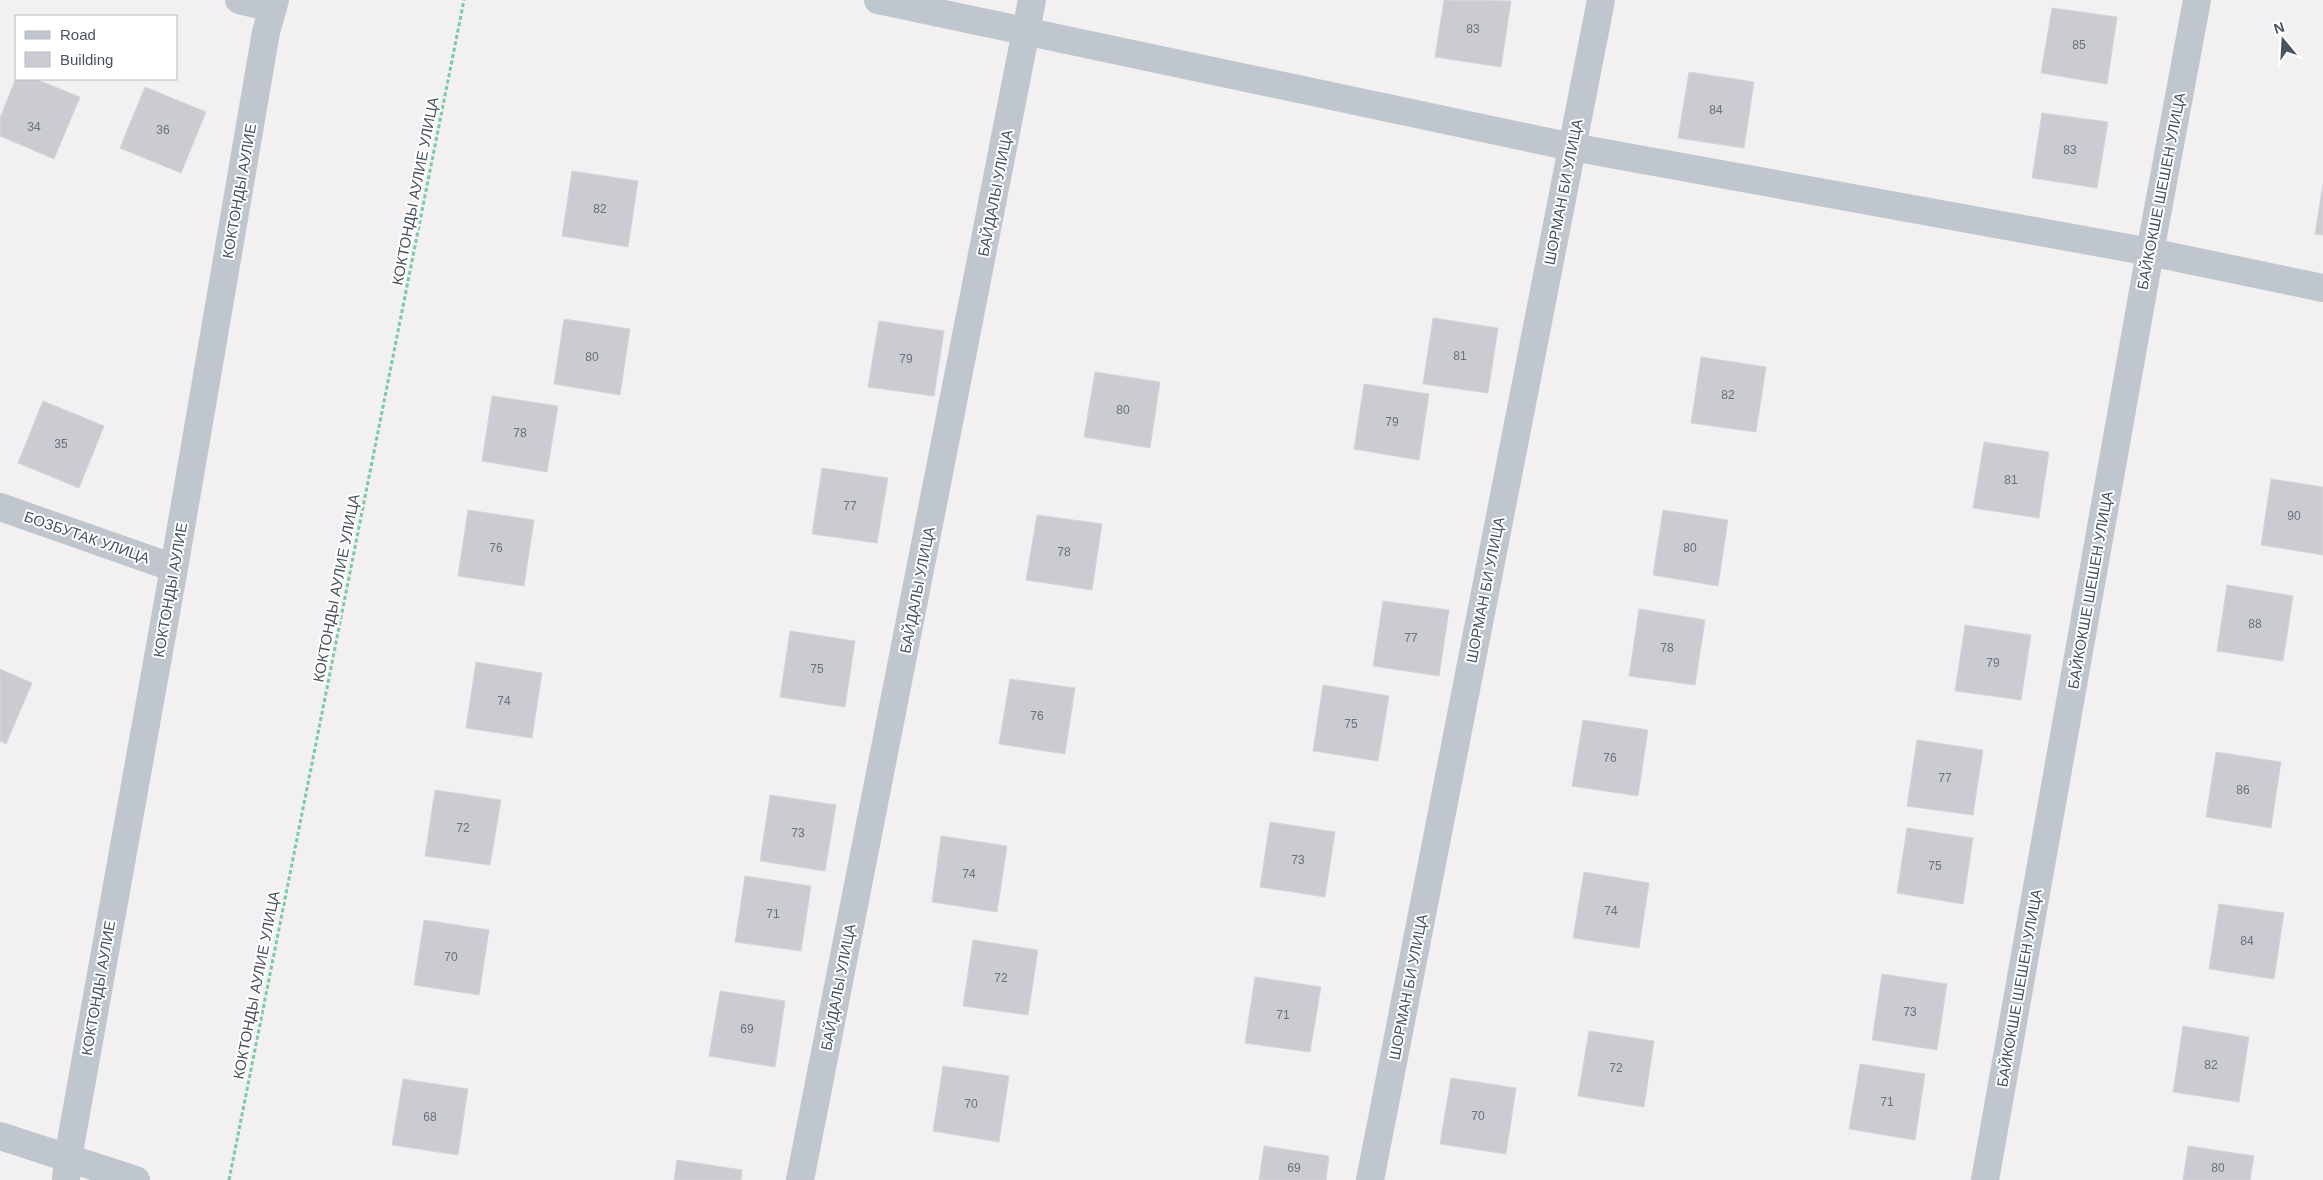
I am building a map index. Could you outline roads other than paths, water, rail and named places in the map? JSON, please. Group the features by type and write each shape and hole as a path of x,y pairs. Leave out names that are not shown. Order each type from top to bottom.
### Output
{"street":[{"path":"239,0 274,4"},
{"path":"878,0 1572,147 2150,252 2323,288"},
{"name":"БАЙДАЛЫ УЛИЦА","path":"800,1180 1032,0"},
{"name":"ШОРМАН БИ УЛИЦА","path":"1370,1180 1601,0"},
{"name":"БАЙКОКШЕ ШЕШЕН УЛИЦА","path":"1985,1180 2150,252 2197,0"},
{"name":"КОКТОНДЫ АУЛИЕ","path":"67,1169 174,568 264,42 274,4"},
{"name":"БОЗБУТАК УЛИЦА","path":"0,507 174,568"},
{"path":"0,1136 67,1169 136,1180"}]}
